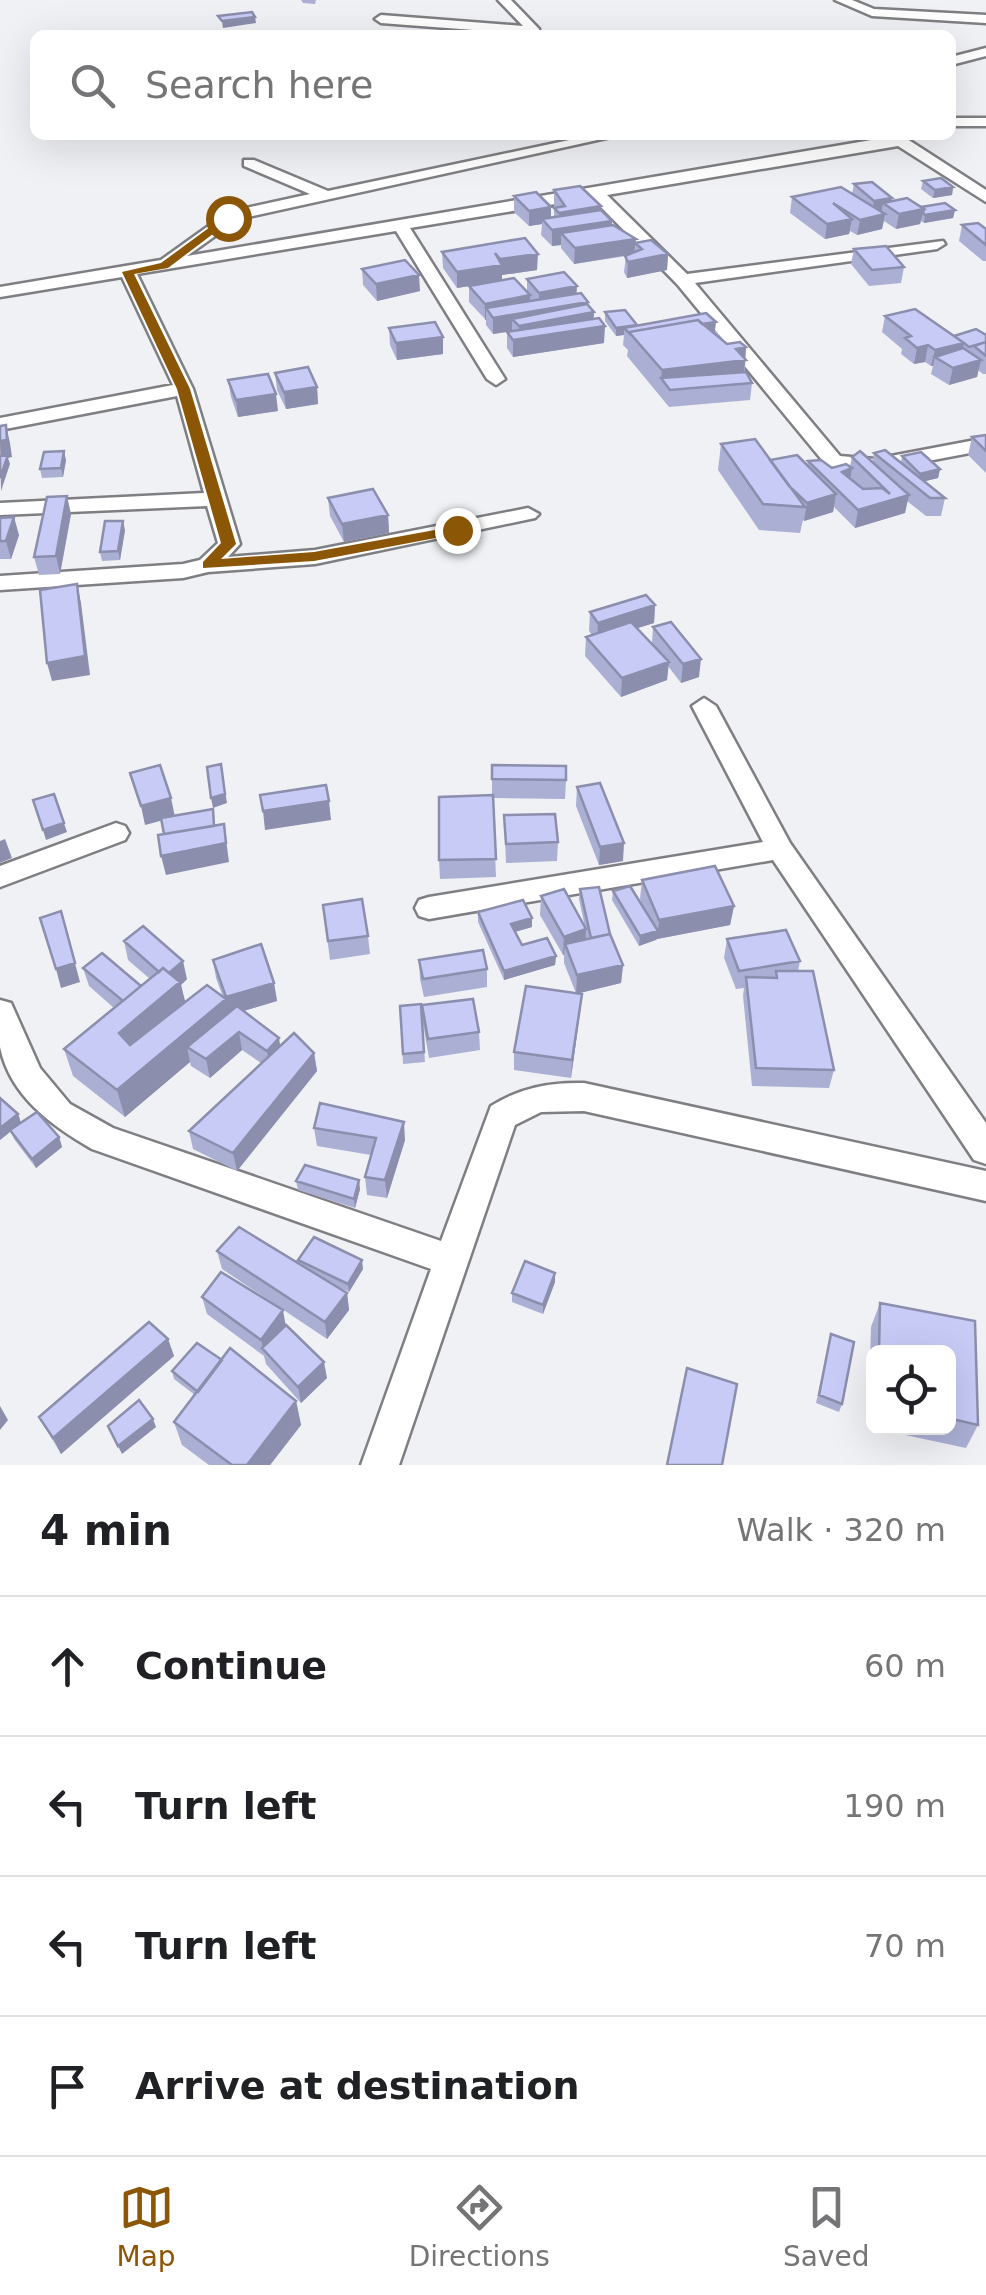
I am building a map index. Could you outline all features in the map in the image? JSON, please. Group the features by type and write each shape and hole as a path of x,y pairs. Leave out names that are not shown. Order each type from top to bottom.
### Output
{"street":[{"path":"372,0 383,16 509,30"},
{"path":"504,0 533,30"},
{"path":"841,0 872,12 986,19"},
{"path":"956,60 986,52"},
{"path":"956,122 986,122"},
{"path":"164,265 230,217 589,140"},
{"path":"2,289 401,226 883,140"},
{"path":"897,140 986,197"},
{"path":"250,163 325,195"},
{"path":"596,192 683,280 834,462 875,466 986,444"},
{"path":"401,226 496,380"},
{"path":"683,280 936,244"},
{"path":"128,272 184,389 218,500 228,544 208,565"},
{"path":"0,424 184,389"},
{"path":"0,509 218,500"},
{"path":"0,584 183,571 208,565 314,556 528,514"},
{"path":"704,706 780,849 986,1150"},
{"path":"0,876 116,833"},
{"path":"429,908 780,849"},
{"path":"0,1012 28,1076 59,1114 103,1139 452,1261"},
{"path":"380,1465 502,1116 524,1101 545,1094 584,1098 986,1186"}],"building":[{"path":"252,12 255,17 222,21 218,16"},
{"path":"941,178 953,187 935,190 923,181"},
{"path":"872,182 892,198 874,201 854,184"},
{"path":"580,186 601,206 559,213 554,208 565,206 554,190"},
{"path":"841,187 885,214 860,220 833,203 852,219 827,224 792,197"},
{"path":"536,192 551,207 529,211 514,196"},
{"path":"907,198 924,209 899,214 883,203"},
{"path":"945,203 955,210 925,215 921,207"},
{"path":"601,210 612,221 552,230 542,219"},
{"path":"978,223 986,229 986,245 962,225"},
{"path":"613,225 636,239 575,248 561,233"},
{"path":"525,238 538,254 500,259 495,253 502,265 457,272 442,252"},
{"path":"651,240 668,254 628,262 625,256 642,249 635,243"},
{"path":"886,246 904,267 872,270 854,249"},
{"path":"405,260 419,275 376,284 362,269"},
{"path":"564,272 577,286 539,293 527,279"},
{"path":"514,278 530,295 485,304 469,286"},
{"path":"581,293 588,302 493,318 486,308"},
{"path":"587,304 594,312 519,326 512,319"},
{"path":"915,309 964,343 935,350 928,345 917,348 905,338 911,336 885,316"},
{"path":"625,310 637,325 616,328 605,312"},
{"path":"706,313 716,322 702,324 698,320 629,333 624,328"},
{"path":"599,318 605,326 513,340 507,332"},
{"path":"698,320 727,344 740,342 746,347 736,349 746,360 662,370 629,332"},
{"path":"435,322 443,337 396,343 389,328"},
{"path":"976,329 986,335 986,342 969,347 954,336"},
{"path":"986,342 986,356 974,346"},
{"path":"963,348 981,360 953,368 935,357"},
{"path":"308,367 317,387 284,392 275,373"},
{"path":"746,372 752,383 670,390 661,378"},
{"path":"268,374 276,394 236,400 228,380"},
{"path":"6,425 7,440 0,441 0,426"},
{"path":"986,435 986,451 972,437"},
{"path":"755,439 805,507 763,504 721,444"},
{"path":"885,450 945,498 930,498 874,453"},
{"path":"64,451 61,468 40,469 44,452"},
{"path":"860,451 909,495 858,510 808,461 821,460 832,468 846,464 852,468 842,472 863,489 882,488 890,494 852,457"},
{"path":"921,452 940,469 920,474 902,456"},
{"path":"8,455 0,478 0,456"},
{"path":"797,455 836,494 807,503 789,486 770,460"},
{"path":"373,489 388,515 342,524 328,498"},
{"path":"67,496 56,556 34,557 47,497"},
{"path":"14,517 6,541 0,541 0,518"},
{"path":"105,521 123,521 118,551 100,552"},
{"path":"77,584 85,656 47,663 40,590"},
{"path":"646,595 655,605 598,623 590,612"},
{"path":"631,622 669,662 622,678 586,637"},
{"path":"671,622 701,659 683,664 653,627"},
{"path":"221,764 225,794 211,798 207,767"},
{"path":"160,765 171,798 141,806 130,773"},
{"path":"492,765 566,766 566,780 492,779"},
{"path":"600,783 624,843 600,847 577,787"},
{"path":"326,785 329,801 263,811 260,795"},
{"path":"54,794 64,823 43,830 33,800"},
{"path":"493,795 496,859 439,860 439,797"},
{"path":"213,809 214,826 164,834 161,818"},
{"path":"555,814 558,842 506,844 504,815"},
{"path":"224,824 226,843 161,856 158,835"},
{"path":"715,866 734,906 659,920 642,880"},
{"path":"630,886 658,931 640,936 613,891"},
{"path":"599,887 610,934 591,938 580,889"},
{"path":"564,889 586,929 564,937 541,896"},
{"path":"362,899 368,936 328,941 323,905"},
{"path":"523,900 532,918 511,924 522,945 547,938 556,956 504,971 478,912"},
{"path":"61,911 75,963 56,969 40,918"},
{"path":"143,926 183,961 169,973 163,968 159,972 124,941"},
{"path":"786,930 800,961 739,971 727,939"},
{"path":"610,934 623,965 577,975 565,944"},
{"path":"261,944 274,983 226,997 213,960"},
{"path":"483,950 487,969 423,979 419,960"},
{"path":"102,953 141,986 123,1001 83,968"},
{"path":"163,968 180,982 119,1033 130,1045 207,985 226,999 117,1090 64,1049"},
{"path":"776,971 813,971 834,1070 756,1068 746,977 777,978"},
{"path":"526,986 582,994 572,1060 514,1052"},
{"path":"473,999 479,1032 428,1039 422,1005"},
{"path":"421,1004 424,1052 403,1054 400,1006"},
{"path":"237,1006 279,1038 267,1051 239,1032 206,1059 187,1047"},
{"path":"294,1033 314,1053 233,1153 189,1131"},
{"path":"0,1098 18,1114 0,1128"},
{"path":"320,1103 404,1122 385,1180 365,1177 376,1138 314,1128"},
{"path":"37,1112 59,1137 32,1159 10,1130"},
{"path":"305,1165 359,1180 354,1199 296,1181"},
{"path":"239,1227 347,1293 325,1322 217,1251"},
{"path":"314,1237 362,1260 348,1284 298,1260"},
{"path":"525,1261 555,1273 543,1305 512,1293"},
{"path":"221,1272 283,1310 261,1340 202,1297"},
{"path":"880,1303 975,1321 978,1425 956,1420 956,1345 879,1345"},
{"path":"149,1322 168,1339 53,1438 39,1417"},
{"path":"286,1325 324,1362 298,1387 262,1348"},
{"path":"831,1334 854,1342 842,1404 819,1395"},
{"path":"197,1343 222,1360 198,1392 172,1371"},
{"path":"230,1348 296,1401 247,1465 232,1465 174,1422"},
{"path":"687,1368 737,1384 722,1465 667,1465"},
{"path":"139,1400 153,1419 118,1446 108,1426"}],"route":[{"path":"228,218 164,265 128,272 184,389 218,500 228,544 208,565 314,556 457,530"}]}
